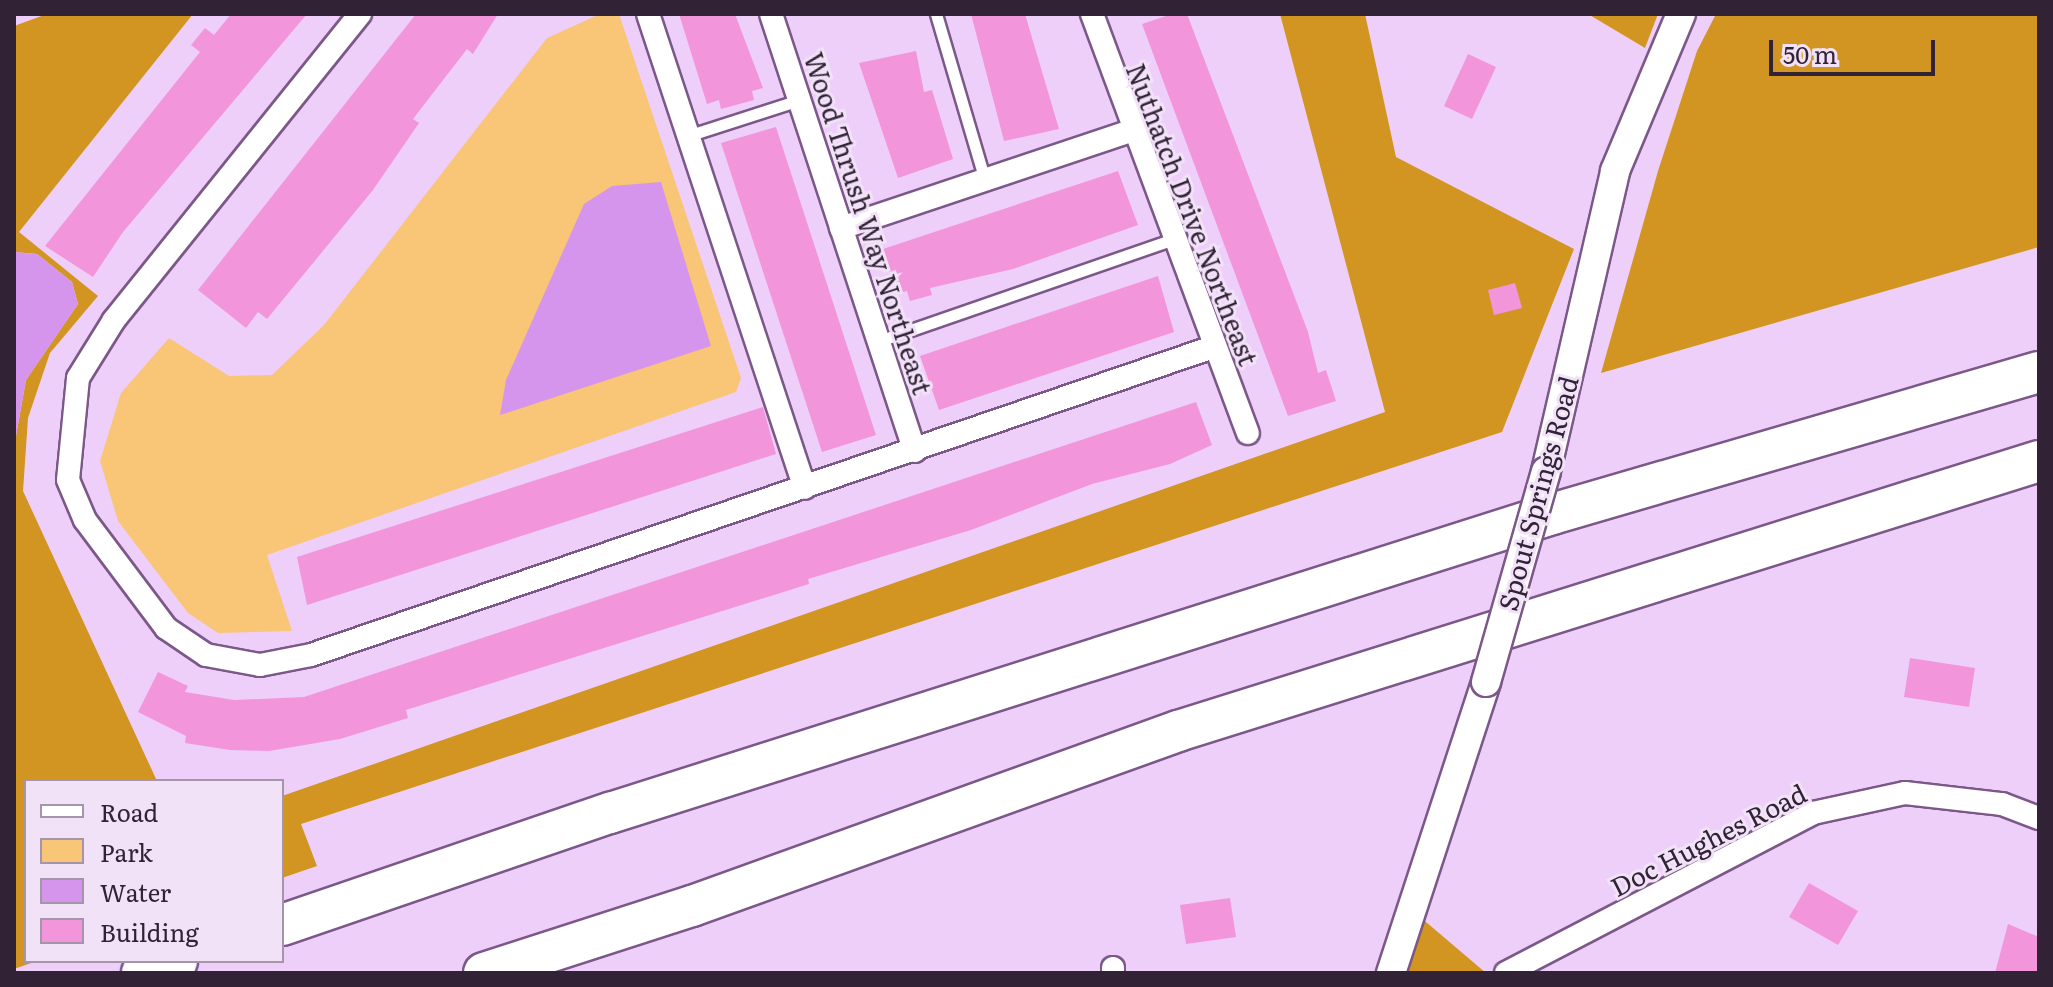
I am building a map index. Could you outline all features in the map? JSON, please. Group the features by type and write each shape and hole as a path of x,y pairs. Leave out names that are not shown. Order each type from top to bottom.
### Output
{"highway":[{"path":"284,924 610,813 1552,514 2039,372"},
{"path":"484,973 692,906 1178,731 2039,461"},
{"path":"142,973 171,963"}],"street":[{"path":"360,14 114,320 78,378 68,480 85,520 166,628 219,658 260,665 311,655 1213,347"},
{"path":"648,14 805,488"},
{"name":"Wood Thrush Way Northeast","path":"771,14 915,451"},
{"name":"Nuthatch Drive Northeast","path":"1092,14 1131,131 1248,433"},
{"name":"Spout Springs Road","path":"1391,973 1486,682 1546,471 1615,171 1681,14"},
{"path":"841,228 1131,131"},
{"name":"Doc Hughes Road","path":"1506,973 1813,813 1905,793 2002,804 2039,818"}],"lane":[{"path":"936,14 985,180"},
{"path":"686,136 799,100"},
{"path":"879,341 1173,239"}],"green space":[{"path":"600,14 619,14 741,378 736,392 267,555 292,631 218,633 188,613 118,521 100,461 121,393 169,338 229,376 272,375 324,325 547,38"}],"shaded area":[{"path":"47,14 193,14 19,232 98,296 50,353 28,418 23,491 156,779 24,779 24,963 31,963 14,969 14,447 26,380 78,304 72,282 37,254 14,252 14,26"},
{"path":"1280,14 1365,14 1396,157 1574,249 1502,432 301,824 317,866 284,877 284,795 1385,412"},
{"path":"1588,14 1658,14 1645,48"},
{"path":"1716,14 2039,14 2039,247 1601,373 1658,171 1697,51"},
{"path":"1406,905 1486,973 1379,973"}],"water":[{"path":"661,182 711,346 500,415 506,380 584,204 612,186"},
{"path":"14,252 37,254 72,282 78,304 26,380 14,447"}],"building":[{"path":"231,14 307,14 123,232 93,277 45,246 200,52 191,45 205,28 214,35"},
{"path":"416,14 498,14 473,54 467,49 413,119 419,123 373,190 267,319 258,312 246,328 198,290"},
{"path":"679,14 735,14 763,88 752,91 754,100 721,109 719,100 707,104"},
{"path":"971,14 1025,14 1059,129 1004,141"},
{"path":"1172,14 1187,14 1308,332 1318,373 1326,370 1336,401 1288,416 1142,24"},
{"path":"916,51 924,92 932,90 953,159 898,178 859,63"},
{"path":"1468,54 1496,67 1472,119 1444,106"},
{"path":"776,127 876,435 822,452 721,143"},
{"path":"1118,171 1138,225 1013,269 930,288 932,295 910,301 907,291 896,294 883,249"},
{"path":"1158,276 1174,332 939,410 920,356"},
{"path":"1515,283 1522,308 1494,315 1488,290"},
{"path":"1196,402 1212,445 1170,464 1092,484 971,530 808,579 809,584 406,710 408,718 340,739 269,751 230,750 185,743 186,736 138,712 158,672 188,686 185,692 234,700 304,697"},
{"path":"763,407 776,454 307,605 297,557"},
{"path":"1910,658 1975,668 1969,707 1904,697"},
{"path":"1809,883 1858,911 1838,945 1789,917"},
{"path":"1230,898 1236,937 1186,944 1180,905"},
{"path":"2008,924 2039,937 2039,973 1995,973"}]}
